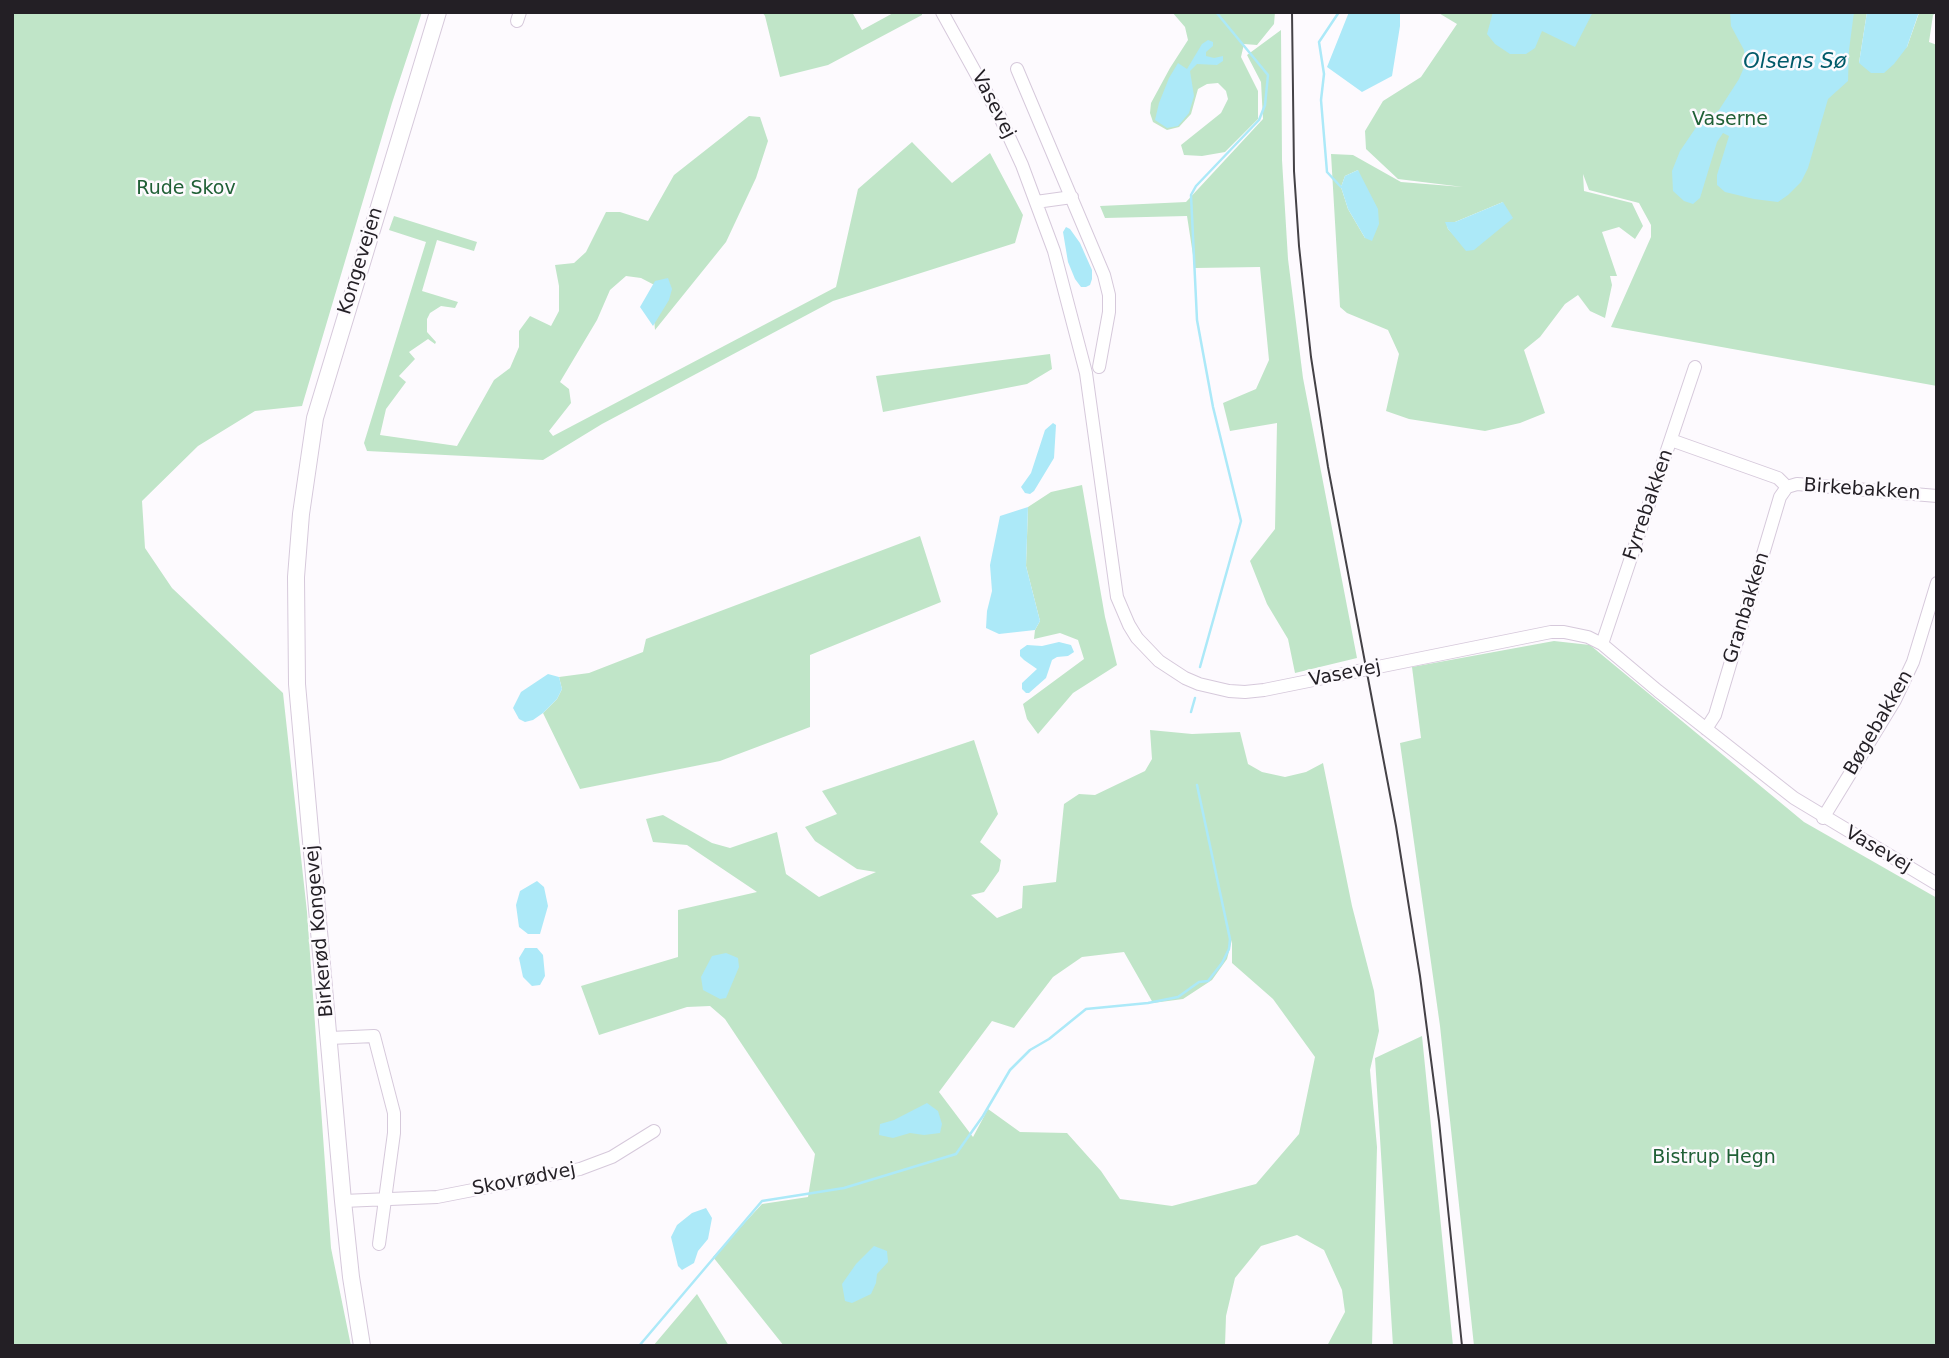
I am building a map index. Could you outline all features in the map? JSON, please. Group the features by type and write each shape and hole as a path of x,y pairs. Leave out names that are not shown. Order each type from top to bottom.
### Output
{"main road":[{"name":"Kongevejen","path":"301,514 310,443 321,394 438,12"},
{"name":"Birkerød Kongevej","path":"301,514 296,577 297,684 343,1201 362,1346"}],"street":[{"name":"Vasevej","path":"942,12 1000,117 1055,251 1086,373 1117,597 1129,625 1158,661 1199,684 1221,690 1245,692 1551,632 1576,634 1602,644 1794,798 1937,884"},
{"name":"Vasevej","path":"1017,69 1095,248 1109,295 1109,312 1099,367"},
{"path":"1037,202 1072,197"},
{"name":"Fyrrebakken","path":"1602,644 1695,367"},
{"name":"Birkebakken","path":"1671,440 1778,478 1787,487 1797,484 1937,496"},
{"name":"Granbakken","path":"1706,729 1715,715 1780,497 1787,487"},
{"name":"Bøgebakken","path":"1824,818 1895,700 1913,662 1937,583"},
{"path":"330,1038 374,1036 394,1113 394,1133 379,1244"},
{"name":"Skovrødvej","path":"343,1201 437,1197 580,1169 612,1157 654,1131"}],"green space":[{"name":"Rude Skov","path":"12,12 422,12 392,103 302,406 255,411 198,446 142,501 145,548 172,588 283,693 307,912 331,1248 351,1346 12,1346"},
{"path":"762,12 852,12 862,30 895,12 922,12 922,15 828,65 780,77"},
{"path":"1172,12 1275,12 1274,24 1257,45 1244,44 1241,57 1258,91 1258,119 1225,152 1202,156 1184,155 1181,145 1221,113 1228,99 1226,91 1218,83 1207,84 1198,89 1191,114 1179,127 1167,130 1153,122 1151,103 1188,40 1185,27"},
{"name":"Vaserne","path":"1437,12 1867,12 1859,63 1907,47 1919,13 1937,12 1933,15 1929,42 1937,45 1937,386 1611,327 1651,237 1651,225 1639,203 1589,190 1583,174 1584,191 1632,203 1643,226 1635,239 1619,227 1602,232 1617,276 1610,276 1612,285 1605,318 1590,311 1578,295 1565,304 1540,337 1524,350 1545,413 1520,423 1485,431 1409,419 1386,411 1399,354 1388,330 1347,313 1340,307 1331,154 1353,155 1401,182 1463,187 1398,179 1366,149 1365,131 1383,101 1421,77 1457,24","holes":["1358,170 1365,238 1348,209 1341,187 1345,176","1503,202 1457,238 1448,229 1446,222 1455,222"]},
{"path":"1281,30 1282,160 1288,259 1303,378 1357,658 1295,673 1288,639 1267,604 1250,561 1275,529 1277,423 1230,431 1223,403 1256,389 1269,360 1260,267 1195,268 1187,216 1105,218 1100,206 1186,202 1263,119 1261,82 1247,55"},
{"path":"749,116 760,117 768,141 756,178 726,242 655,330 654,319 664,290 641,278 626,276 610,290 597,320 560,382 569,389 571,403 549,431 553,436 836,287 858,189 912,142 952,183 990,153 1023,215 1015,243 833,301 602,424 543,460 367,451 364,443 426,242 389,230 394,216 477,242 474,251 437,240 422,291 458,302 455,308 441,306 430,313 427,332 436,342 435,344 428,339 409,352 415,359 399,376 406,382 386,409 380,435 457,446 494,380 510,368 519,347 519,331 530,316 551,326 559,311 559,286 555,265 574,263 586,252 606,212 620,212 648,221 674,175"},
{"path":"1050,354 1052,369 1027,384 883,412 876,376"},
{"path":"1082,485 1105,617 1117,665 1073,693 1038,734 1027,719 1023,704 1084,659 1078,640 1060,633 1034,639 1040,621 1026,566 1028,507 1051,492"},
{"path":"920,536 941,602 810,655 810,727 720,761 580,789 543,713 557,699 562,689 559,677 589,673 643,652 646,639"},
{"name":"Bistrup Hegn","path":"1554,641 1590,645 1804,822 1937,898 1937,1346 1474,1346 1440,1026 1400,743 1421,738 1412,667"},
{"path":"1150,730 1192,734 1240,732 1248,764 1262,772 1285,777 1306,772 1323,763 1352,906 1374,991 1379,1031 1370,1070 1377,1147 1372,1346 1327,1346 1345,1312 1342,1290 1324,1250 1297,1235 1261,1246 1235,1278 1226,1316 1225,1346 784,1346 713,1257 762,1204 808,1197 815,1154 725,1019 710,1006 687,1007 599,1035 581,986 678,957 678,910 757,892 687,845 653,842 646,819 663,815 712,843 730,848 777,832 786,874 819,897 876,872 857,869 815,841 805,827 837,814 822,791 974,740 998,814 980,842 1001,860 999,871 984,892 971,895 997,918 1022,908 1023,886 1056,882 1064,804 1079,794 1095,795 1145,771 1152,759","holes":["1232,940 1232,963 1273,999 1315,1057 1299,1134 1256,1184 1172,1206 1120,1199 1101,1171 1067,1133 1020,1132 988,1109 973,1137 939,1092 992,1021 1014,1028 1053,977 1082,957 1124,952 1153,1003 1183,999 1212,980 1227,959"]},
{"path":"1422,1036 1453,1346 1393,1346 1375,1058"},
{"path":"697,1294 729,1346 653,1346"}],"water":[{"path":"1349,12 1400,12 1392,76 1362,92 1327,67"},
{"path":"1493,12 1593,12 1575,47 1542,31 1535,48 1526,54 1510,54 1495,44 1487,34"},
{"name":"Olsens Sø","path":"1730,12 1854,12 1848,81 1828,99 1808,168 1801,182 1778,202 1725,192 1717,185 1717,175 1729,136 1723,133 1717,142 1700,198 1693,204 1684,201 1673,191 1672,171 1680,151 1697,126 1719,110 1745,65 1744,50 1731,26"},
{"path":"1867,12 1919,12 1907,47 1884,73 1871,73 1859,63"},
{"path":"1208,40 1213,42 1213,46 1206,52 1206,56 1223,56 1223,61 1217,65 1197,64 1190,71 1194,96 1189,113 1178,126 1167,128 1155,120 1169,78 1178,63 1187,69 1202,44"},
{"path":"1358,170 1378,209 1379,224 1372,241 1365,238 1348,209 1341,187 1345,176"},
{"path":"1503,202 1513,218 1474,250 1466,251 1445,222 1455,222"},
{"path":"1066,227 1080,243 1092,270 1090,285 1086,287 1081,287 1075,279 1068,262 1063,232"},
{"path":"668,278 672,289 669,300 653,326 640,307 655,281"},
{"path":"1053,423 1056,425 1054,458 1034,491 1025,493 1021,487 1031,473 1045,430"},
{"path":"1028,507 1026,566 1040,621 1035,630 999,634 986,628 992,591 990,565 1000,516"},
{"path":"1059,642 1071,645 1074,652 1052,660 1046,678 1026,693 1022,689 1022,683 1037,669 1020,656 1020,650 1027,645 1042,646"},
{"path":"548,674 559,677 562,689 557,699 533,720 525,722 519,719 513,708 521,692"},
{"path":"537,881 544,887 548,906 540,934 528,934 519,927 516,905 520,891"},
{"path":"525,948 537,948 543,955 545,976 540,985 532,986 523,977 519,958"},
{"path":"726,953 738,958 739,967 726,998 720,999 703,990 701,977 712,956"},
{"path":"927,1103 938,1111 942,1124 940,1133 910,1133 893,1138 879,1135 880,1124"},
{"path":"706,1208 712,1218 708,1239 698,1251 694,1263 682,1270 678,1266 671,1237 677,1225 692,1213"},
{"path":"874,1246 887,1251 888,1262 877,1274 871,1294 852,1303 845,1301 842,1284 856,1264"}],"waterway":[{"path":"1200,667 1241,521 1213,407 1197,320 1191,195 1196,186 1259,120 1265,105 1268,75 1216,12"},
{"path":"1339,12 1319,42 1324,74 1321,100 1327,172 1341,187"},
{"path":"1191,712 1195,698"},
{"path":"639,1346 762,1201 844,1188 956,1154 983,1116 1010,1070 1030,1050 1049,1039 1086,1009 1178,997 1199,982 1208,981 1222,963 1229,949 1230,939 1197,785"}],"tram line":[{"path":"1292,12 1294,171 1311,357 1328,467 1396,826 1420,976 1439,1121 1462,1346"}]}
